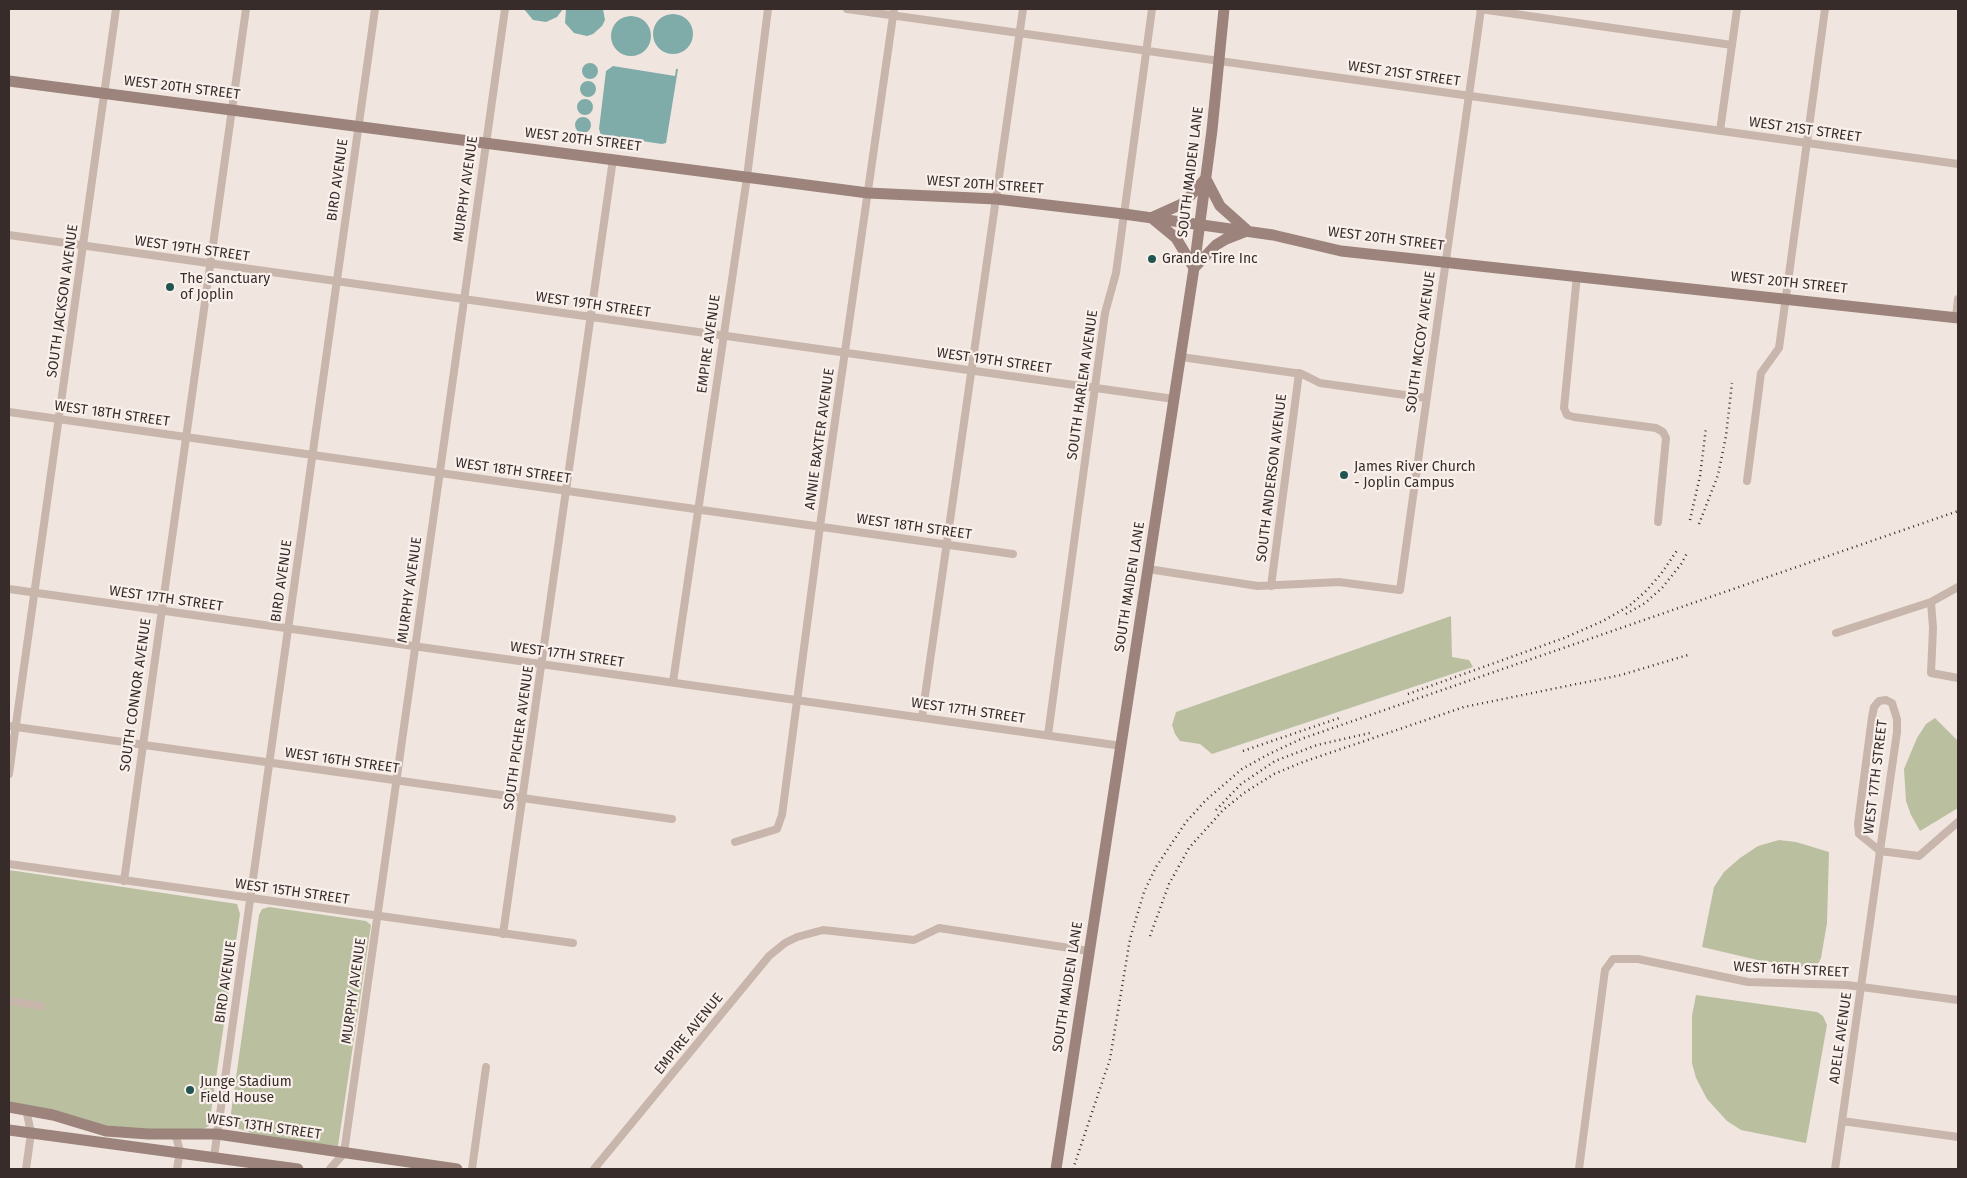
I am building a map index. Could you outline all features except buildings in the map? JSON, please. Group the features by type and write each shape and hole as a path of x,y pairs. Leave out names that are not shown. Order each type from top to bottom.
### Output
{"main road":[{"name":"SOUTH MAIDEN LANE","path":"1056,1169 1194,268 1220,61 1224,9"},
{"name":"WEST 20TH STREET","path":"9,81 868,193 996,199 1124,214 1273,234 1341,251 1957,317"},
{"path":"1151,218 1168,212 1184,203 1197,191 1206,177"},
{"path":"1151,218 1176,238 1194,268 1222,241 1248,231 1220,206 1206,177"},
{"name":"WEST 13TH STREET","path":"9,1107 26,1109 106,1131 217,1134 344,1153 406,1166 457,1169"},
{"path":"9,1130 298,1169"},
{"path":"264,1164 267,1142"}],"street":[{"name":"SOUTH JACKSON AVENUE","path":"9,774 12,726 35,593 116,9"},
{"name":"SOUTH CONNOR AVENUE","path":"124,881 160,610 246,9"},
{"name":"BIRD AVENUE","path":"214,1157 375,9"},
{"name":"MURPHY AVENUE","path":"344,1153 505,9"},
{"name":"EMPIRE AVENUE","path":"673,682 746,177 768,9"},
{"name":"WEST 21ST STREET","path":"847,9 893,12 1220,61 1958,164"},
{"path":"922,717 1023,9"},
{"name":"SOUTH HARLEM AVENUE","path":"1048,735 1106,308 1115,280 1152,9"},
{"path":"1480,9 1732,45"},
{"name":"SOUTH MCCOY AVENUE","path":"1271,586 1339,582 1400,590 1480,9"},
{"path":"1720,131 1737,9"},
{"path":"1747,481 1760,373 1779,348 1825,9"},
{"name":"ANNIE BAXTER AVENUE","path":"735,842 770,832 777,829 780,824 893,12"},
{"name":"SOUTH PICHER AVENUE","path":"503,934 543,664 613,160"},
{"name":"WEST 19TH STREET","path":"9,235 1174,399"},
{"path":"1578,275 1564,408 1568,415 1574,417 1656,428 1663,432 1666,438 1658,522"},
{"path":"1957,317 1958,299"},
{"path":"1181,357 1299,373 1320,382 1426,398"},
{"name":"SOUTH ANDERSON AVENUE","path":"1271,586 1299,373"},
{"name":"WEST 18TH STREET","path":"9,412 1013,554"},
{"path":"1148,569 1271,586"},
{"path":"1836,633 1931,602 1958,587"},
{"name":"WEST 17TH STREET","path":"9,589 1122,746"},
{"path":"1931,602 1933,628 1931,673 1958,678"},
{"name":"WEST 17TH STREET","path":"1880,851 1897,732 1895,710 1892,703 1886,700 1879,701 1874,707 1872,717 1858,824 1859,834 1880,851 1919,856 1958,822"},
{"name":"WEST 16TH STREET","path":"12,726 672,819"},
{"name":"ADELE AVENUE","path":"1835,1169 1880,851"},
{"name":"WEST 15TH STREET","path":"9,864 573,943"},
{"name":"EMPIRE AVENUE","path":"594,1169 769,956 785,943 823,930 914,940 939,928 1089,951"},
{"name":"WEST 16TH STREET","path":"1579,1169 1605,970 1613,958 1624,957 1748,982 1861,986 1958,1000"},
{"path":"9,1001 41,1006"},
{"path":"472,1169 486,1067"},
{"path":"26,1109 31,1133 26,1169"},
{"path":"1842,1121 1958,1137"},
{"path":"176,1133 180,1152 177,1169"},
{"path":"330,1169 344,1153"}],"green space":[{"path":"1451,616 1452,657 1469,660 1473,667 1212,754 1200,744 1180,741 1175,734 1172,725 1176,712"},
{"path":"1935,718 1958,741 1958,808 1920,831 1906,801 1904,769 1917,738 1926,724"},
{"path":"1779,840 1796,842 1829,852 1827,923 1821,958 1818,964 1809,968 1762,961 1702,947 1714,887 1724,872 1758,846"},
{"path":"9,870 237,904 240,914 209,1126 203,1129 122,1131 9,1103"},
{"path":"269,907 366,921 371,925 338,1146 255,1136 247,1131 235,1128 230,1120 259,915 262,909"},
{"path":"1696,995 1817,1012 1823,1016 1827,1025 1806,1143 1741,1130 1727,1121 1707,1099 1696,1078 1692,1063 1692,1016"}],"water":[{"path":"524,9 563,9 557,17 546,22 533,20"},
{"path":"566,9 603,9 605,20 602,26 593,34 587,36 574,33 565,23"},
{"path":"677,14 684,17 690,23 693,34 692,42 684,51 677,54 669,54 662,51 654,42 653,30 656,23 665,15"},
{"path":"635,16 642,19 648,25 651,36 650,44 642,53 635,56 627,56 620,53 612,44 611,32 614,25 623,17"},
{"path":"590,63 598,71 590,79 582,71"},
{"path":"613,66 675,76 676,69 678,69 666,143 601,135 599,129 606,71"},
{"path":"588,81 596,89 588,97 580,89"},
{"path":"585,99 593,107 585,115 577,107"},
{"path":"583,117 591,125 583,133 575,125"}],"railway":[{"path":"1699,524 1718,475 1726,436 1732,383"},
{"path":"1690,520 1700,476 1706,428"},
{"path":"1073,1169 1110,1059 1130,939 1144,892 1156,867 1186,822 1206,800 1242,769 1301,739 1958,511"},
{"path":"1408,694 1564,638 1603,621 1629,606 1646,591 1661,574 1678,549"},
{"path":"1626,614 1645,603 1662,588 1682,563 1687,553"},
{"path":"1150,936 1169,884 1189,848 1223,810 1244,793 1274,774 1303,762 1464,707 1621,675 1688,655"},
{"path":"1243,751 1342,717"},
{"path":"1216,810 1241,784 1275,761 1317,745 1370,733"}],"place":[{"name":"Grande Tire Inc","path":"1152,259"},
{"name":"The Sanctuary of Joplin","path":"170,287"},
{"name":"James River Church - Joplin Campus","path":"1344,475"},
{"name":"Junge Stadium Field House","path":"190,1090"}]}
